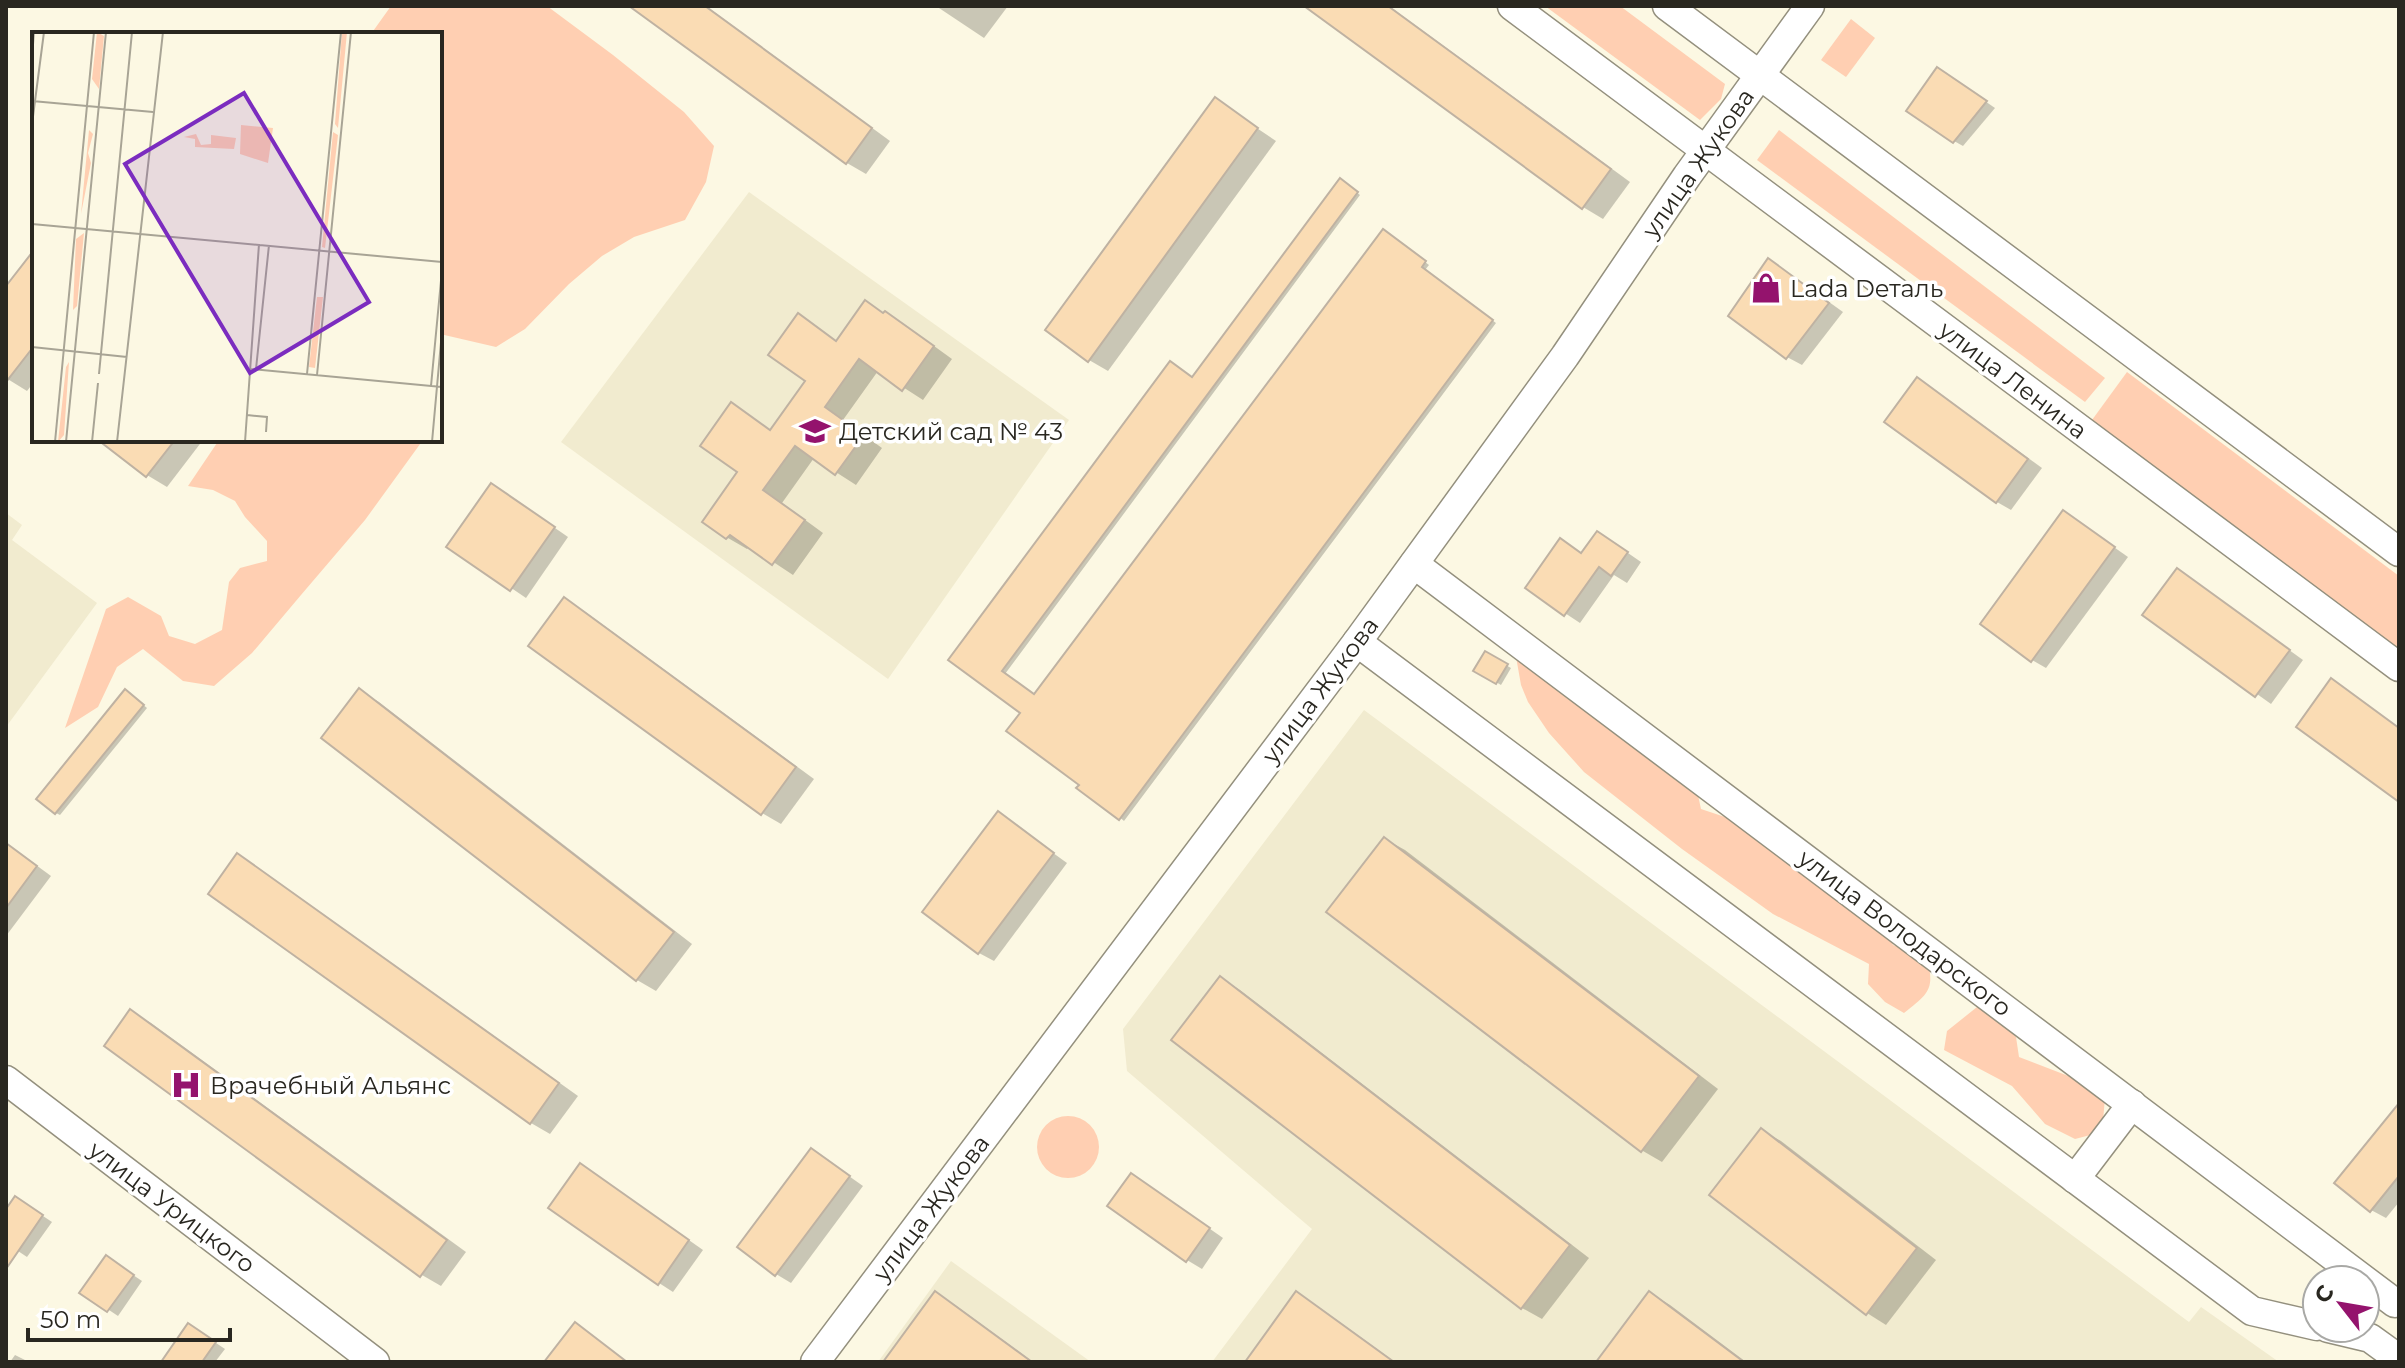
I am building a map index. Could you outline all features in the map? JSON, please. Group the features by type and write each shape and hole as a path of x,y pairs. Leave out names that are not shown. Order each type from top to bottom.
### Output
{"street":[{"name":"улица Ленина","path":"1512,6 2399,667"},
{"path":"1667,6 2399,552"},
{"name":"улица Жукова","path":"815,1362 1357,642 1565,356 1706,150 1810,6"},
{"name":"улица Володарского","path":"1414,564 2397,1300"},
{"path":"1357,642 2252,1311 2301,1322"},
{"name":"улица Урицкого","path":"6,1080 375,1362"},
{"path":"2075,1179 2132,1104"},
{"path":"2381,1323 2397,1300"},
{"path":"2378,1344 2399,1359"}],"shaded area":[{"path":"391,6 547,6 684,112 714,146 706,182 685,220 634,237 602,256 525,329 496,347 442,334 442,32 372,32"},
{"path":"1545,6 1620,6 1725,84 1721,99 1700,120"},
{"path":"1851,19 1875,38 1846,77 1821,60"},
{"path":"1779,130 2105,378 2085,402 1757,160"},
{"name":"Детский сад № 43","path":"749,192 1069,420 888,679 561,442"},
{"path":"2127,372 2399,576 2399,651 2092,420"},
{"path":"218,442 422,442 365,520 252,653 214,686 183,681 143,649 117,667 98,707 65,728 106,609 128,597 161,616 169,636 195,644 222,630 229,582 240,568 267,561 267,541 235,501 213,490 188,486"},
{"path":"6,513 22,525 12,540 97,603 6,727"},
{"path":"1515,651 1696,786 1701,809 1752,826 1884,926 1893,945 1927,957 1930,984 1924,995 1904,1013 1885,1002 1868,984 1869,964 1773,914 1682,849 1584,772 1549,733 1528,702 1521,685"},
{"path":"1364,710 2189,1322 2201,1307 2279,1362 1212,1362 1312,1229 1127,1071 1123,1029"},
{"path":"1982,1003 2016,1037 2019,1057 2071,1077 2105,1098 2102,1132 2075,1139 2045,1124 2012,1086 1944,1050 1947,1031"},
{"path":"1062,1116 1074,1116 1090,1125 1097,1135 1097,1159 1090,1169 1074,1178 1062,1178 1042,1164 1037,1153 1037,1141 1051,1121"},
{"path":"951,1261 1091,1362 878,1362"}],"building":[{"path":"629,6 705,6 872,128 846,164"},
{"path":"1304,6 1388,6 1611,169 1582,209"},
{"path":"1937,67 1987,101 1953,143 1906,111"},
{"path":"1215,97 1258,128 1088,362 1045,330"},
{"path":"1340,178 1358,192 1002,671 1034,694 1383,229 1426,261 1422,267 1493,320 1119,820 1076,788 1079,785 1006,731 1020,713 948,660 1170,361 1192,377"},
{"path":"32,253 32,349 6,382 6,286"},
{"path":"1768,258 1829,303 1786,359 1728,316"},
{"path":"865,300 934,346 902,391 859,359 825,407 864,435 835,475 795,446 763,490 805,520 772,565 730,535 726,539 702,522 737,472 700,446 731,402 770,430 805,381 768,355 798,313 836,341"},
{"path":"1917,377 2028,459 1996,503 1884,422"},
{"path":"101,442 173,442 146,477"},
{"path":"491,483 555,527 510,591 446,547"},
{"path":"2063,510 2115,547 2031,662 1980,624"},
{"path":"1597,531 1628,552 1611,576 1599,567 1564,616 1525,588 1560,538 1581,553"},
{"path":"2177,568 2290,650 2255,697 2142,615"},
{"path":"564,597 796,767 761,815 528,646"},
{"path":"1485,651 1508,664 1496,684 1473,671"},
{"path":"2331,678 2399,728 2399,802 2296,727"},
{"path":"359,688 674,932 636,981 321,738"},
{"path":"125,689 144,705 55,814 36,799"},
{"path":"998,811 1054,853 978,954 922,912"},
{"path":"1384,837 1699,1076 1641,1152 1326,912"},
{"path":"6,843 37,866 6,908"},
{"path":"237,853 559,1083 530,1124 208,894"},
{"path":"1220,976 1570,1245 1521,1309 1171,1040"},
{"path":"130,1009 447,1240 420,1277 104,1046"},
{"path":"2399,1103 2399,1176 2370,1212 2334,1183"},
{"path":"1761,1128 1917,1248 1866,1315 1709,1195"},
{"path":"811,1148 850,1176 775,1276 737,1247"},
{"path":"580,1163 689,1240 658,1285 548,1208"},
{"path":"1131,1173 1210,1228 1186,1262 1107,1206"},
{"path":"15,1196 43,1215 6,1269 6,1209"},
{"path":"106,1255 134,1275 107,1312 79,1293"},
{"path":"935,1291 1032,1362 883,1362"},
{"path":"1296,1291 1394,1362 1245,1362"},
{"path":"1649,1291 1744,1362 1596,1362"},
{"path":"575,1322 627,1362 544,1362"},
{"path":"188,1323 216,1342 202,1362 161,1362"}],"place":[{"name":"Lada Dеталь","path":"1766,288"},
{"name":"Детский сад № 43","path":"815,431"},
{"name":"Врачебный Альянс","path":"186,1085"}]}
